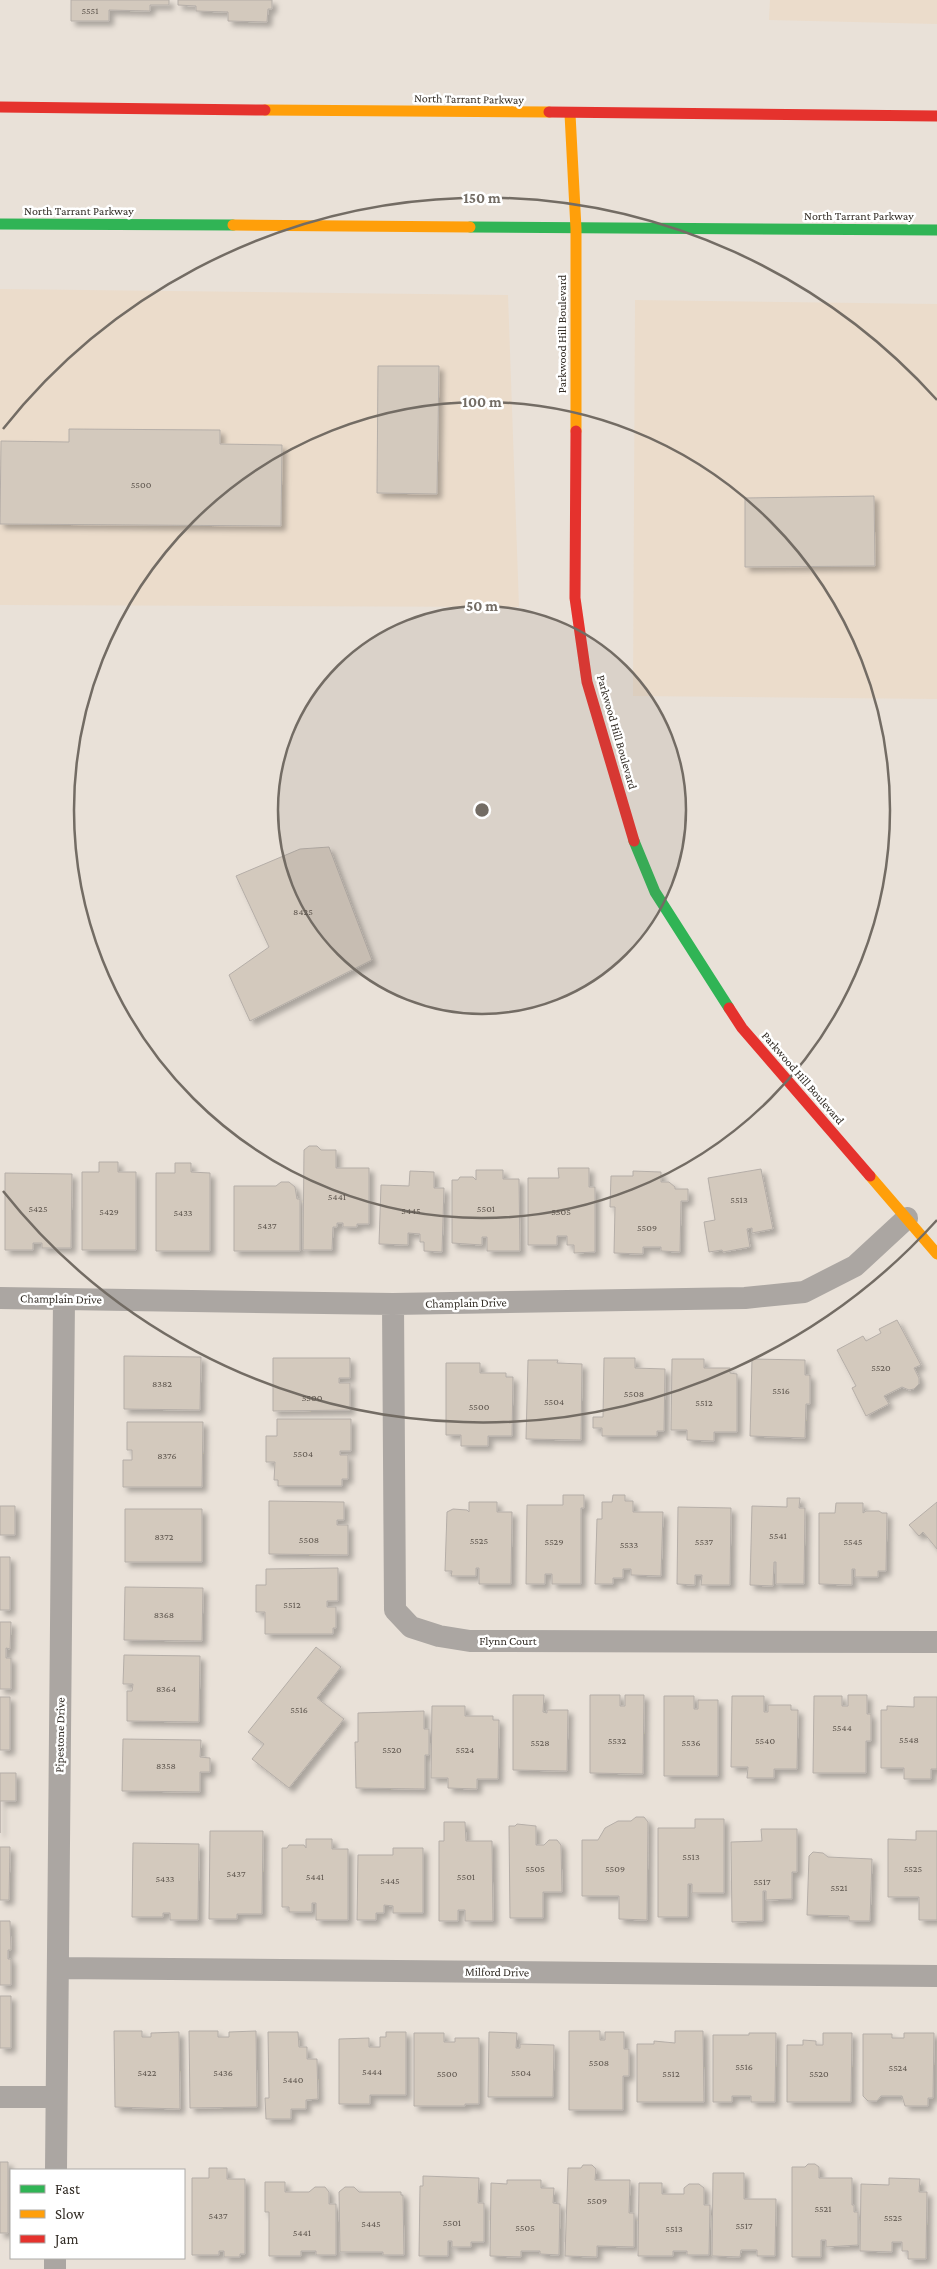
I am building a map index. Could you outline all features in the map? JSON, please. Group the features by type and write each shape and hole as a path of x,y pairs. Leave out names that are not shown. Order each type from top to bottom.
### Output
{"main road":[{"name":"North Tarrant Parkway","path":"0,107 570,114 937,116"},
{"name":"Parkwood Hill Boulevard","path":"570,114 576,228 575,598 587,682 634,841 655,892 742,1028 937,1254"},
{"name":"North Tarrant Parkway","path":"0,224 937,230"}],"street":[{"name":"Champlain Drive","path":"0,1298 393,1304 745,1298 804,1292 855,1266 906,1218"},
{"name":"Pipestone Drive","path":"56,2169 64,1299"},
{"name":"Flynn Court","path":"393,1304 395,1610 412,1627 439,1636 470,1641 937,1642"},
{"name":"Milford Drive","path":"58,1968 937,1976"},
{"path":"0,2097 56,2097"}],"shaded area":[{"path":"770,0 937,0 937,24 769,20"},
{"path":"0,289 508,295 519,607 0,605"},
{"path":"635,300 937,304 937,699 633,696"}],"building":[{"path":"71,0 169,0 169,5 150,5 150,11 109,10 109,21 71,21"},
{"path":"178,0 272,0 272,9 268,9 267,22 228,21 228,12 196,11 196,6 178,5"},
{"path":"378,366 439,366 437,494 377,493"},
{"path":"69,429 220,430 220,444 282,445 281,526 0,524 1,441 69,442"},
{"path":"874,496 875,566 745,567 745,498"},
{"path":"329,847 372,960 250,1021 229,975 269,947 236,876 300,849"},
{"path":"309,1146 317,1146 321,1150 336,1150 336,1168 369,1168 369,1224 357,1224 357,1227 343,1227 343,1223 337,1223 337,1227 333,1227 332,1250 303,1250 304,1150"},
{"path":"99,1162 118,1162 118,1172 136,1172 136,1250 82,1250 82,1172 99,1172"},
{"path":"175,1163 191,1163 191,1172 210,1173 210,1251 156,1251 156,1173 175,1173"},
{"path":"558,1168 589,1168 589,1187 595,1187 595,1252 574,1253 574,1245 567,1245 567,1236 557,1236 557,1245 528,1245 528,1178 559,1178"},
{"path":"761,1169 773,1229 752,1233 752,1228 747,1229 750,1247 723,1252 722,1250 709,1252 704,1222 715,1220 708,1178"},
{"path":"476,1170 503,1170 503,1179 519,1179 520,1251 487,1251 487,1237 482,1237 482,1245 452,1243 452,1180 458,1180 460,1177 473,1177 476,1180"},
{"path":"410,1171 434,1172 434,1188 444,1188 442,1252 424,1251 424,1242 420,1242 420,1234 408,1233 408,1245 379,1244 381,1185 409,1186"},
{"path":"633,1171 661,1172 661,1182 669,1182 675,1189 688,1189 688,1201 681,1201 680,1252 661,1251 661,1247 643,1247 643,1254 614,1253 615,1207 610,1207 611,1176 633,1176"},
{"path":"5,1173 72,1174 71,1248 42,1248 42,1243 33,1243 33,1250 5,1250"},
{"path":"281,1182 289,1182 295,1187 297,1199 300,1199 300,1251 234,1251 234,1186 276,1186"},
{"path":"897,1320 921,1365 914,1368 919,1378 919,1384 914,1389 909,1390 902,1387 884,1396 889,1404 866,1416 852,1388 856,1386 837,1350 863,1336 866,1341 881,1333 879,1329"},
{"path":"124,1356 201,1357 200,1410 124,1409"},
{"path":"273,1358 350,1358 350,1378 339,1378 339,1383 350,1383 350,1410 273,1411"},
{"path":"604,1358 635,1358 635,1368 665,1369 664,1431 657,1431 657,1436 602,1436 602,1428 593,1428 593,1417 603,1417"},
{"path":"672,1359 704,1359 704,1368 730,1368 730,1373 737,1374 737,1432 714,1432 714,1441 687,1440 687,1430 671,1430"},
{"path":"752,1359 805,1360 805,1375 810,1375 810,1404 806,1404 805,1438 750,1436"},
{"path":"528,1360 558,1360 557,1363 582,1364 581,1440 526,1439"},
{"path":"446,1363 480,1363 480,1373 506,1373 506,1377 513,1377 512,1436 488,1436 488,1446 461,1446 461,1435 446,1435"},
{"path":"277,1419 351,1419 351,1451 340,1451 340,1455 348,1455 348,1479 342,1479 342,1486 278,1486 278,1480 274,1480 275,1462 266,1462 266,1436 277,1436"},
{"path":"127,1422 203,1422 202,1487 123,1487 123,1460 132,1460 132,1450 127,1450"},
{"path":"563,1495 584,1495 584,1508 581,1508 581,1584 552,1584 552,1574 545,1574 545,1584 526,1584 527,1505 563,1505"},
{"path":"613,1495 625,1495 625,1501 633,1501 633,1512 663,1512 661,1576 631,1575 631,1569 623,1569 623,1578 613,1578 613,1584 595,1584 597,1519 602,1519 602,1502 612,1502"},
{"path":"787,1498 800,1498 799,1508 805,1508 804,1584 776,1584 776,1562 774,1562 773,1586 750,1585 752,1506 787,1507"},
{"path":"269,1501 344,1502 344,1520 337,1520 337,1525 348,1525 348,1555 269,1554"},
{"path":"469,1502 497,1502 497,1512 512,1512 511,1584 479,1584 479,1568 476,1568 476,1576 451,1576 452,1571 445,1571 447,1512 453,1509 467,1510 469,1512"},
{"path":"937,1502 937,1549 923,1532 919,1536 909,1525"},
{"path":"836,1503 863,1503 863,1513 866,1511 879,1511 887,1513 886,1571 878,1571 878,1577 855,1577 855,1569 852,1569 852,1585 819,1584 819,1513 835,1513"},
{"path":"0,1506 15,1506 15,1535 0,1535"},
{"path":"678,1507 731,1508 730,1585 701,1585 702,1575 695,1575 695,1585 677,1584"},
{"path":"125,1509 202,1509 202,1562 125,1562"},
{"path":"0,1557 10,1557 10,1610 0,1610"},
{"path":"338,1568 338,1601 327,1601 327,1607 336,1607 336,1628 333,1628 333,1634 265,1634 265,1612 256,1612 256,1585 266,1585 266,1569"},
{"path":"125,1587 203,1588 202,1641 124,1640"},
{"path":"0,1622 11,1622 10,1649 6,1648 6,1658 11,1658 11,1689 0,1689"},
{"path":"316,1647 341,1667 317,1698 344,1719 289,1788 252,1759 264,1744 248,1732"},
{"path":"124,1655 200,1656 199,1722 127,1721 127,1691 132,1691 133,1684 123,1684"},
{"path":"513,1695 544,1695 543,1712 547,1713 547,1710 568,1710 567,1771 513,1770"},
{"path":"590,1695 620,1695 620,1706 625,1706 625,1695 644,1695 643,1774 590,1773"},
{"path":"848,1695 867,1695 867,1714 871,1714 871,1741 866,1741 866,1773 813,1773 814,1696 842,1696 842,1706 848,1706"},
{"path":"664,1696 694,1696 694,1709 698,1709 698,1700 718,1700 718,1776 664,1776"},
{"path":"732,1696 764,1696 764,1712 768,1712 768,1705 791,1705 791,1710 798,1710 797,1769 774,1769 774,1778 747,1778 748,1767 731,1767"},
{"path":"0,1697 10,1697 10,1750 0,1750"},
{"path":"914,1697 937,1697 937,1769 931,1769 931,1779 904,1779 904,1768 881,1768 881,1710 887,1710 887,1706 914,1707"},
{"path":"432,1706 465,1706 465,1716 493,1716 493,1720 499,1720 498,1779 477,1779 477,1789 448,1788 448,1778 431,1778"},
{"path":"424,1711 424,1729 429,1729 429,1755 425,1755 425,1789 356,1788 355,1742 358,1742 358,1713"},
{"path":"123,1739 201,1740 200,1757 210,1758 210,1772 200,1772 200,1792 122,1791"},
{"path":"0,1773 16,1773 16,1801 0,1801"},
{"path":"636,1817 644,1817 648,1822 647,1920 619,1919 619,1896 582,1896 582,1840 598,1840 605,1828 618,1821 631,1821"},
{"path":"695,1819 724,1819 724,1893 692,1893 692,1884 688,1884 688,1917 658,1917 658,1828 695,1828"},
{"path":"444,1822 465,1822 466,1841 492,1841 493,1921 465,1921 465,1910 458,1910 458,1921 439,1921 439,1841 444,1841"},
{"path":"517,1824 536,1826 536,1845 544,1845 549,1840 557,1840 561,1845 562,1892 543,1892 543,1918 510,1918 509,1826"},
{"path":"761,1829 797,1829 797,1872 792,1872 792,1899 766,1900 766,1891 763,1891 763,1921 732,1922 731,1842 762,1841"},
{"path":"210,1831 263,1831 262,1914 237,1914 237,1919 209,1919"},
{"path":"916,1831 937,1831 937,1920 919,1920 919,1897 888,1897 888,1839 916,1840"},
{"path":"306,1839 332,1839 332,1849 348,1849 348,1920 316,1920 316,1903 312,1903 312,1912 289,1912 289,1907 282,1907 282,1848 287,1848 289,1845 304,1845 306,1848"},
{"path":"133,1843 199,1844 198,1920 170,1920 170,1913 163,1913 163,1917 132,1917"},
{"path":"0,1847 10,1847 9,1900 0,1900"},
{"path":"393,1848 423,1848 423,1913 393,1913 393,1906 384,1905 384,1913 376,1913 376,1920 357,1920 358,1855 393,1855"},
{"path":"813,1852 823,1853 828,1857 872,1859 870,1921 849,1921 849,1916 807,1915 809,1856"},
{"path":"0,1921 10,1921 11,1950 8,1950 8,1959 11,1959 11,1985 0,1985"},
{"path":"0,1996 11,1996 11,2048 0,2048"},
{"path":"114,2031 142,2031 142,2037 151,2037 151,2033 179,2032 180,2109 115,2107"},
{"path":"189,2031 218,2031 218,2037 229,2037 229,2032 256,2031 257,2107 190,2108"},
{"path":"569,2031 600,2031 600,2040 605,2040 605,2032 624,2032 624,2049 629,2049 629,2076 623,2076 623,2110 569,2110"},
{"path":"675,2031 703,2031 704,2102 637,2102 637,2044 654,2044 654,2041 675,2043"},
{"path":"268,2032 298,2032 299,2047 307,2047 307,2059 317,2059 318,2099 306,2100 306,2109 291,2109 291,2119 266,2119 265,2098 269,2098"},
{"path":"386,2032 406,2032 406,2095 370,2095 370,2104 339,2104 339,2039 369,2038 369,2047 380,2047 380,2037 386,2037"},
{"path":"489,2032 517,2033 516,2048 520,2048 520,2044 554,2045 553,2097 488,2097"},
{"path":"414,2033 444,2033 444,2042 455,2042 455,2038 479,2038 479,2104 465,2104 465,2106 414,2106"},
{"path":"749,2033 776,2033 775,2102 751,2102 751,2096 732,2096 732,2102 713,2102 713,2035 749,2035"},
{"path":"823,2033 852,2033 851,2102 787,2102 787,2045 803,2045 803,2040 816,2041 816,2045 823,2045"},
{"path":"904,2033 934,2033 933,2098 928,2098 928,2106 905,2106 902,2096 881,2096 877,2101 868,2101 863,2096 863,2034 892,2034 892,2038 904,2038"},
{"path":"0,2162 8,2162 8,2233 0,2233"},
{"path":"808,2164 815,2164 819,2167 819,2178 852,2178 852,2205 854,2205 854,2212 858,2212 858,2245 826,2247 826,2240 821,2240 821,2257 792,2257 792,2167 805,2167"},
{"path":"583,2165 592,2165 596,2169 595,2180 630,2180 629,2213 634,2213 634,2247 597,2246 597,2257 565,2256 568,2168 581,2168"},
{"path":"209,2168 227,2168 227,2179 245,2179 245,2254 240,2254 240,2257 224,2257 224,2251 219,2251 219,2255 192,2255 192,2178 209,2178"},
{"path":"713,2173 744,2173 744,2199 776,2199 775,2256 757,2256 757,2250 741,2250 740,2257 712,2256"},
{"path":"423,2176 479,2178 478,2203 484,2203 484,2242 471,2242 471,2247 452,2247 452,2241 448,2241 448,2256 419,2256 420,2186 423,2186"},
{"path":"889,2178 920,2179 919,2192 927,2192 926,2259 908,2259 908,2251 902,2251 902,2242 892,2242 892,2252 860,2251 861,2184 889,2185"},
{"path":"507,2180 541,2180 541,2188 554,2188 553,2203 560,2204 559,2255 540,2254 540,2251 521,2251 521,2257 490,2256 491,2183 507,2184"},
{"path":"265,2182 285,2182 285,2192 309,2192 315,2187 325,2187 329,2192 329,2204 336,2204 336,2255 316,2255 316,2251 301,2251 301,2256 269,2256 269,2212 265,2212"},
{"path":"639,2183 662,2183 662,2194 684,2194 684,2188 689,2184 699,2184 704,2188 704,2205 710,2205 709,2255 687,2255 687,2251 673,2251 673,2256 638,2256"},
{"path":"345,2187 354,2187 359,2192 401,2192 401,2195 403,2195 404,2255 383,2255 383,2252 340,2252 339,2192"}],"traffic: fast":[{"path":"0,224 233,225"},
{"path":"470,227 937,230"},
{"path":"634,841 655,892 729,1008"}],"traffic: slow":[{"path":"265,110 549,112"},
{"path":"570,114 576,229 576,431"},
{"path":"233,225 470,227"},
{"path":"870,1176 937,1254"}],"traffic: jam":[{"path":"0,107 265,110"},
{"path":"549,112 937,116"},
{"path":"576,431 575,598 587,682 634,841"},
{"path":"729,1008 742,1028 870,1176"}]}
